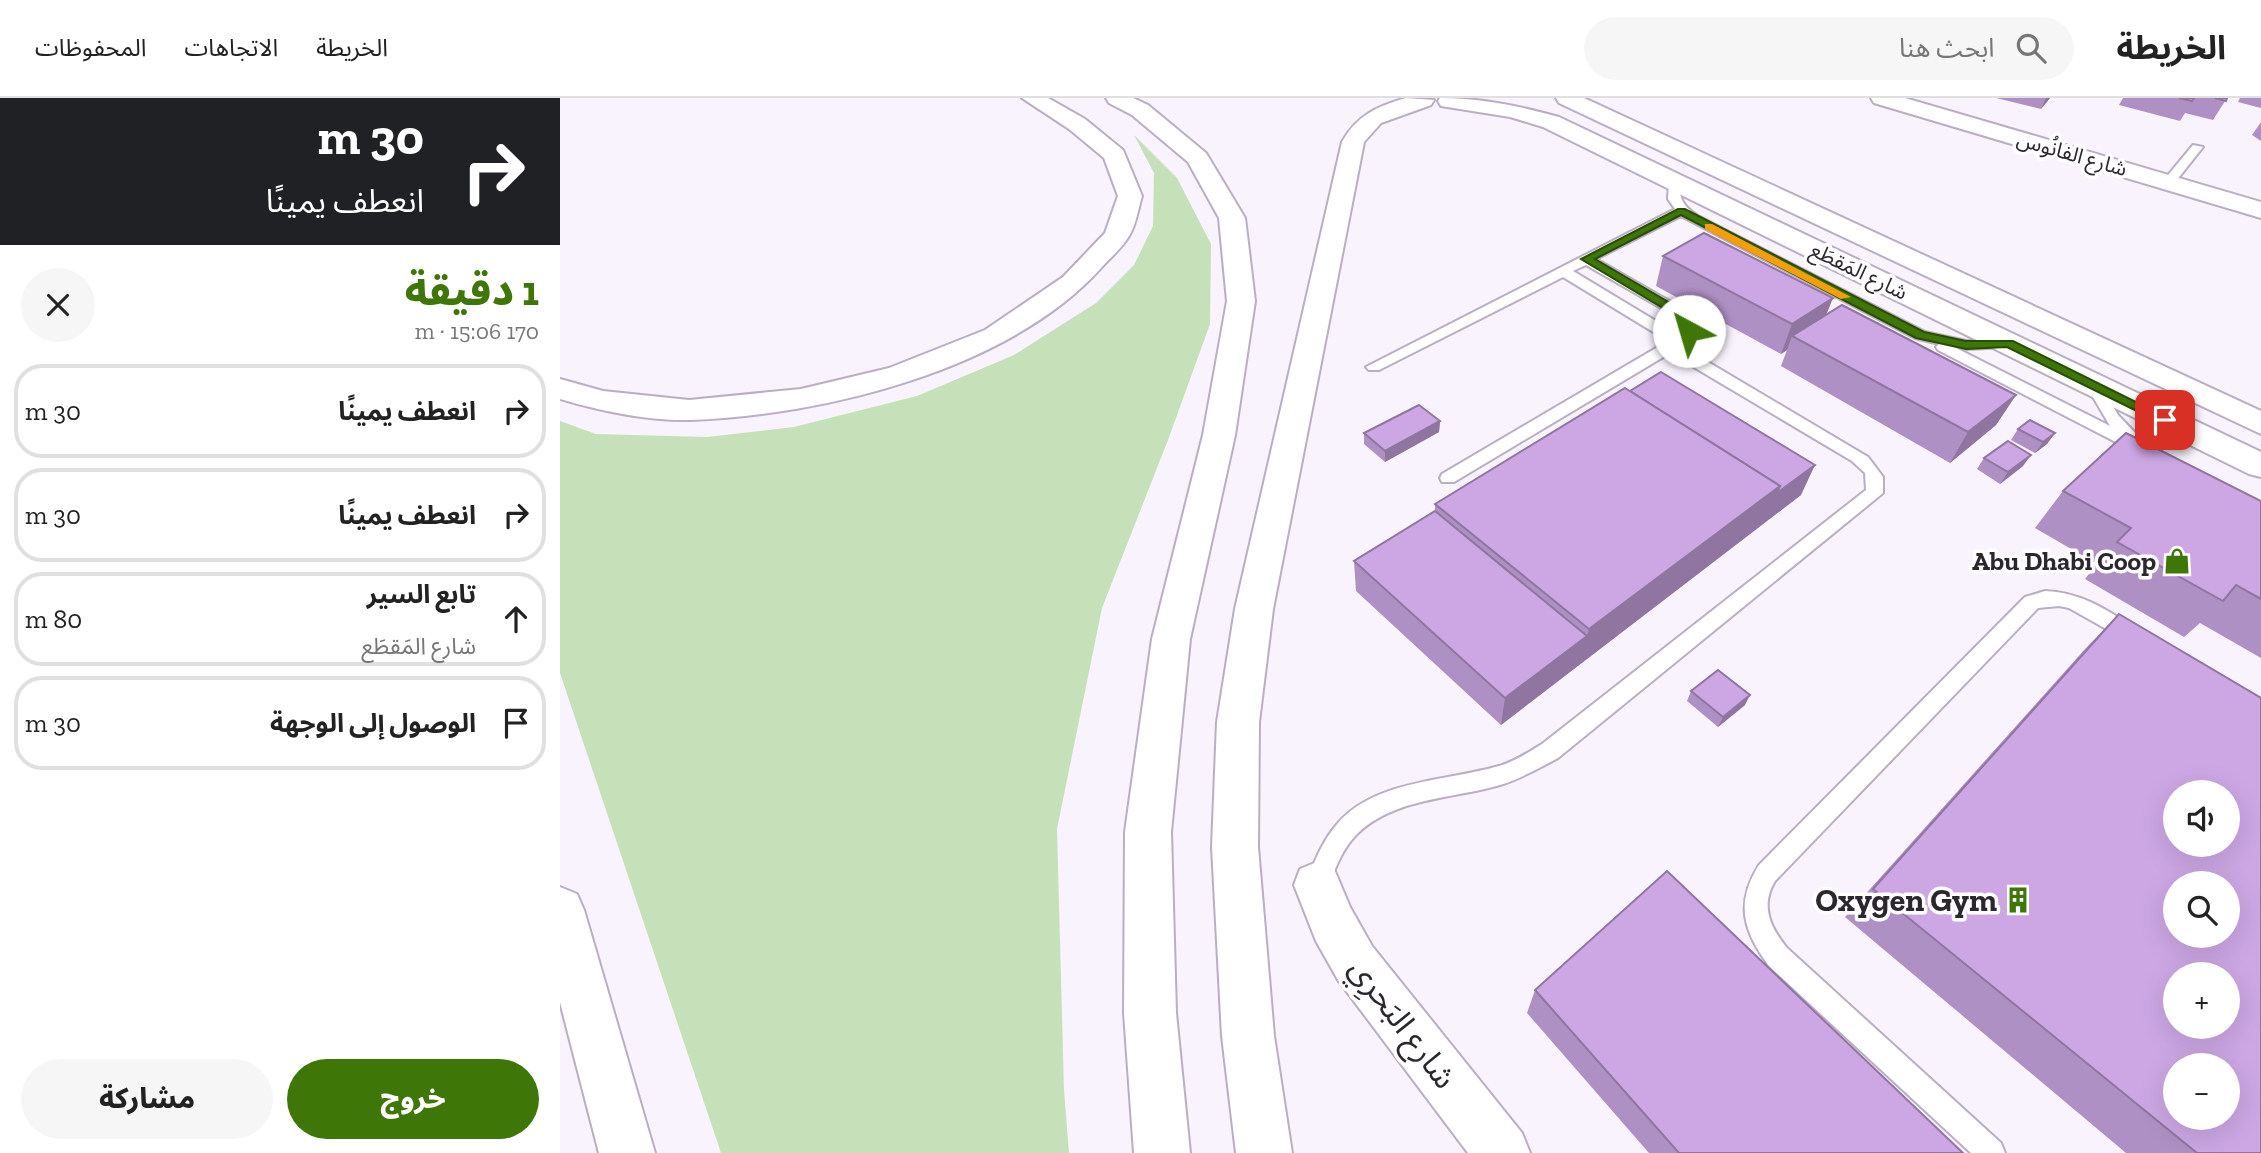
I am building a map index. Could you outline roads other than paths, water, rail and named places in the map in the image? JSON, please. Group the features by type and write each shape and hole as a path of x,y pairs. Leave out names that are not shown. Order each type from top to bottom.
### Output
{"main road":[{"path":"560,388 602,401 689,410 801,399 899,375 995,336 1073,283 1116,235 1129,196 1115,155 1077,124 1033,98"},
{"path":"1116,98 1140,110 1198,158 1232,218 1241,302 1219,435 1171,639 1148,832 1150,1013 1162,1153"},
{"path":"1264,1153 1248,1036 1235,846 1238,722 1254,610 1356,134 1372,119 1428,100 1483,98"},
{"name":"شارع المَقطَع","path":"1567,98 2261,424"},
{"name":"شارع الفانُوس","path":"1882,98 2261,210"},
{"name":"شارع المَقطَع","path":"1428,100 1512,111 1551,122 2261,467"},
{"name":"شارع البَحرِي","path":"1317,885 1333,925 1355,963 1502,1153"},
{"path":"560,910 627,1153"}],"lane":[{"path":"2168,183 2197,147"},
{"path":"1675,181 1673,195 1681,211 1920,335 1966,345 2009,344"},
{"path":"1374,367 1681,211"},
{"path":"1448,478 1675,344 1689,331 1689,325 1680,313 1586,259"},
{"path":"1317,885 1324,861 1337,839 1354,820 1399,798 1502,775 1550,751 1874,493 1876,477 1858,457 1563,271"},
{"name":"شارع المَقطَع","path":"1920,335 2156,456"},
{"path":"2094,385 2112,418 2156,456"},
{"path":"1991,1153 1778,957 1766,943 1758,926 1755,896 1768,873 2032,602 2054,597 2076,603 2156,649"}],"place":[{"name":"Abu Dhabi Coop","path":"2177,561"},
{"name":"Oxygen Gym","path":"2018,900"}]}
